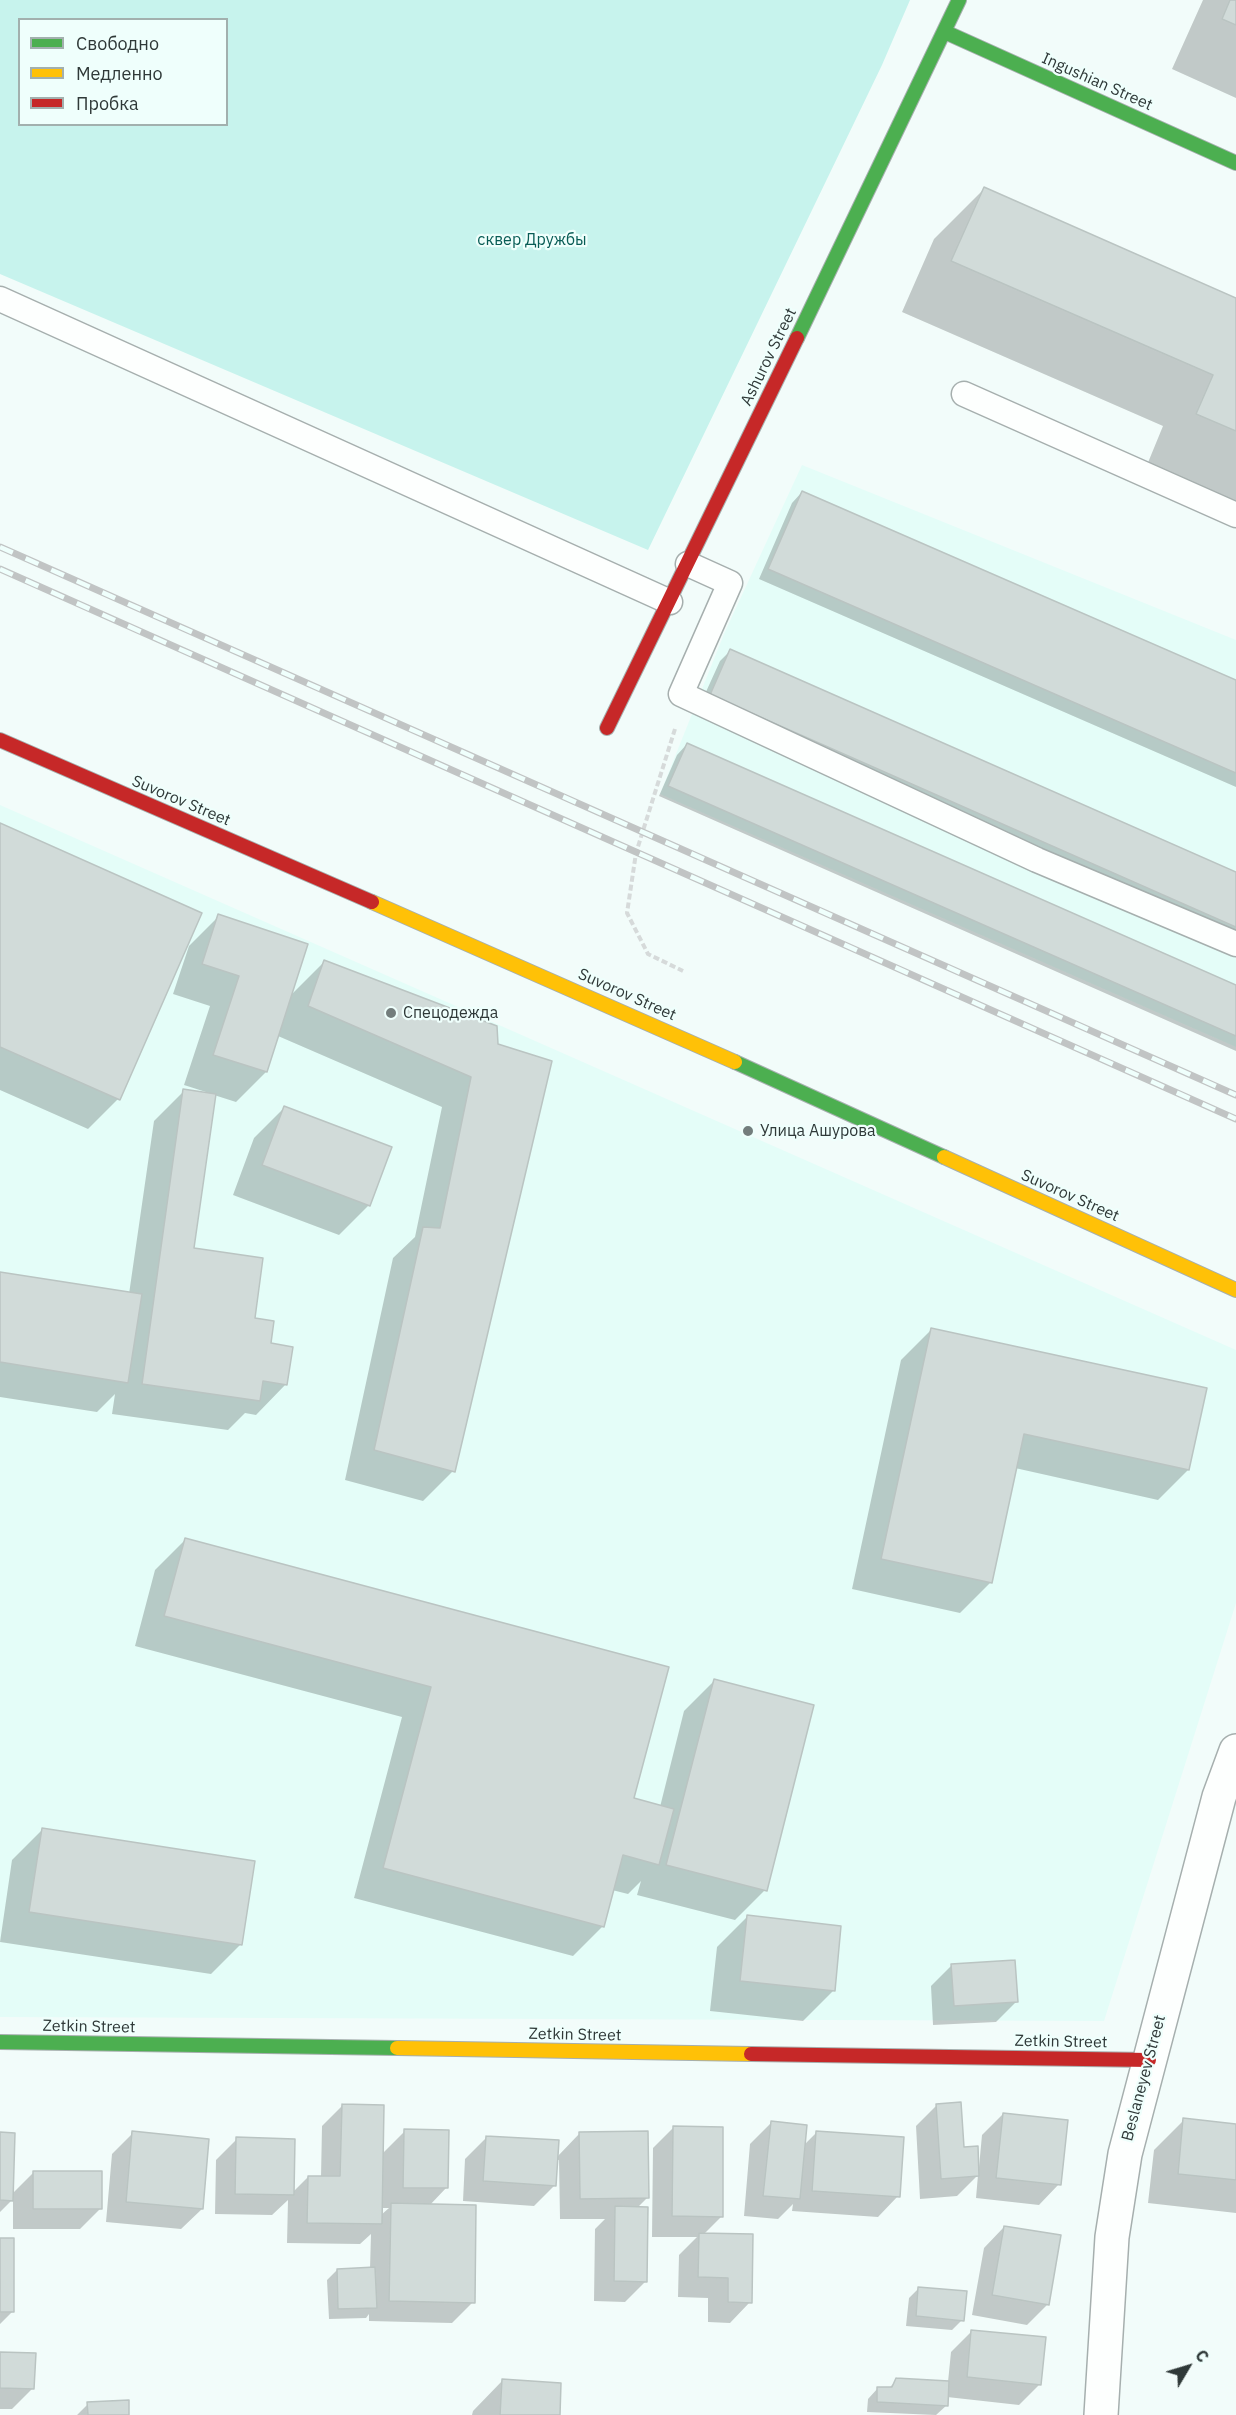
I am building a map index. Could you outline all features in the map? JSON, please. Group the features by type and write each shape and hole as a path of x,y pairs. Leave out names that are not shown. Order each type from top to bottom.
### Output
{"street":[{"name":"Ashurov Street","path":"607,728 670,602 959,0"},
{"name":"Ingushian Street","path":"945,32 1236,163"},
{"name":"Suvorov Street","path":"0,740 659,1027 1236,1290"},
{"name":"Beslaneyev Street","path":"1101,2415 1112,2237 1125,2154 1219,1797 1236,1750"},
{"name":"Zetkin Street","path":"0,2042 1149,2060"}],"lane":[{"path":"0,299 670,602"},
{"path":"964,394 1236,515"},
{"path":"688,564 730,583 681,694 1037,860 1236,944"}],"path":[{"path":"683,971 648,954 627,913 636,853 656,783 686,697"}],"shaded area":[{"path":"802,465 1236,640 1236,1047 660,794 724,634"},
{"path":"0,805 1236,1350 1236,1603 1104,2021 0,2017"}],"green space":[{"name":"сквер Дружбы","path":"0,0 910,0 882,65 648,550 0,274"}],"building":[{"path":"1230,0 1236,0 1236,25 1222,19"},
{"path":"984,187 1236,298 1236,431 1196,414 1213,375 951,261"},
{"path":"802,491 1236,680 1236,773 768,569"},
{"path":"730,649 1236,872 1236,927 710,695"},
{"path":"687,743 1236,985 1236,1036 668,786"},
{"path":"0,823 202,913 120,1100 0,1047"},
{"path":"218,914 308,944 267,1072 213,1055 239,976 202,964"},
{"path":"324,960 497,1026 498,1044 552,1061 455,1472 374,1450 423,1227 440,1228 471,1077 308,1006"},
{"path":"183,1089 216,1094 194,1248 263,1258 255,1318 274,1321 271,1343 293,1347 287,1385 263,1381 260,1401 142,1384"},
{"path":"284,1106 392,1147 370,1206 262,1165"},
{"path":"0,1272 142,1294 128,1383 0,1362"},
{"path":"931,1328 1207,1388 1189,1470 1024,1434 992,1583 881,1559"},
{"path":"185,1538 669,1667 634,1798 674,1809 659,1865 623,1855 604,1927 383,1868 431,1687 164,1616"},
{"path":"714,1679 814,1705 767,1891 666,1865"},
{"path":"42,1828 255,1861 242,1945 29,1912"},
{"path":"747,1915 841,1926 835,1991 740,1981"},
{"path":"1015,1960 1018,2002 954,2006 951,1964"},
{"path":"961,2102 964,2147 978,2146 979,2176 941,2179 936,2104"},
{"path":"342,2104 384,2105 382,2224 307,2223 308,2176 340,2176"},
{"path":"1003,2113 1068,2120 1061,2185 996,2178"},
{"path":"1183,2118 1236,2124 1236,2180 1178,2174"},
{"path":"771,2121 807,2125 800,2199 763,2196"},
{"path":"673,2126 723,2127 723,2217 672,2216"},
{"path":"404,2129 449,2130 448,2188 403,2188"},
{"path":"132,2131 209,2139 203,2209 126,2202"},
{"path":"648,2131 649,2198 580,2199 579,2132"},
{"path":"816,2131 904,2137 900,2197 812,2191"},
{"path":"0,2132 15,2133 13,2201 0,2200"},
{"path":"486,2136 559,2140 556,2186 483,2181"},
{"path":"236,2137 295,2139 294,2195 235,2194"},
{"path":"33,2171 102,2171 102,2209 33,2209"},
{"path":"391,2203 476,2205 475,2303 389,2301"},
{"path":"615,2206 648,2207 647,2282 614,2281"},
{"path":"1004,2226 1061,2235 1049,2305 992,2295"},
{"path":"699,2233 753,2234 752,2303 728,2302 728,2278 698,2277"},
{"path":"0,2238 14,2238 14,2312 0,2312"},
{"path":"375,2267 377,2308 338,2309 337,2269"},
{"path":"918,2287 967,2291 964,2321 916,2316"},
{"path":"971,2330 1046,2337 1041,2385 967,2377"},
{"path":"0,2352 36,2353 34,2389 0,2388"},
{"path":"896,2378 949,2381 948,2406 877,2402 877,2387 892,2387"},
{"path":"502,2379 561,2383 560,2415 500,2415"},
{"path":"129,2400 129,2415 88,2415 87,2402"}],"railway":[{"path":"0,547 1236,1095"},
{"path":"0,569 1236,1119"}],"traffic: fast":[{"path":"797,338 959,0"},
{"path":"945,32 1236,163"},
{"path":"735,1062 944,1157"},
{"path":"0,2042 397,2048"}],"traffic: slow":[{"path":"372,902 735,1062"},
{"path":"944,1157 1236,1290"},
{"path":"397,2048 751,2054"}],"traffic: jam":[{"path":"607,728 797,338"},
{"path":"0,740 372,902"},
{"path":"751,2054 1149,2060"}],"place":[{"name":"Спецодежда","path":"391,1013"},
{"name":"Улица Ашурова","path":"748,1131"}]}
